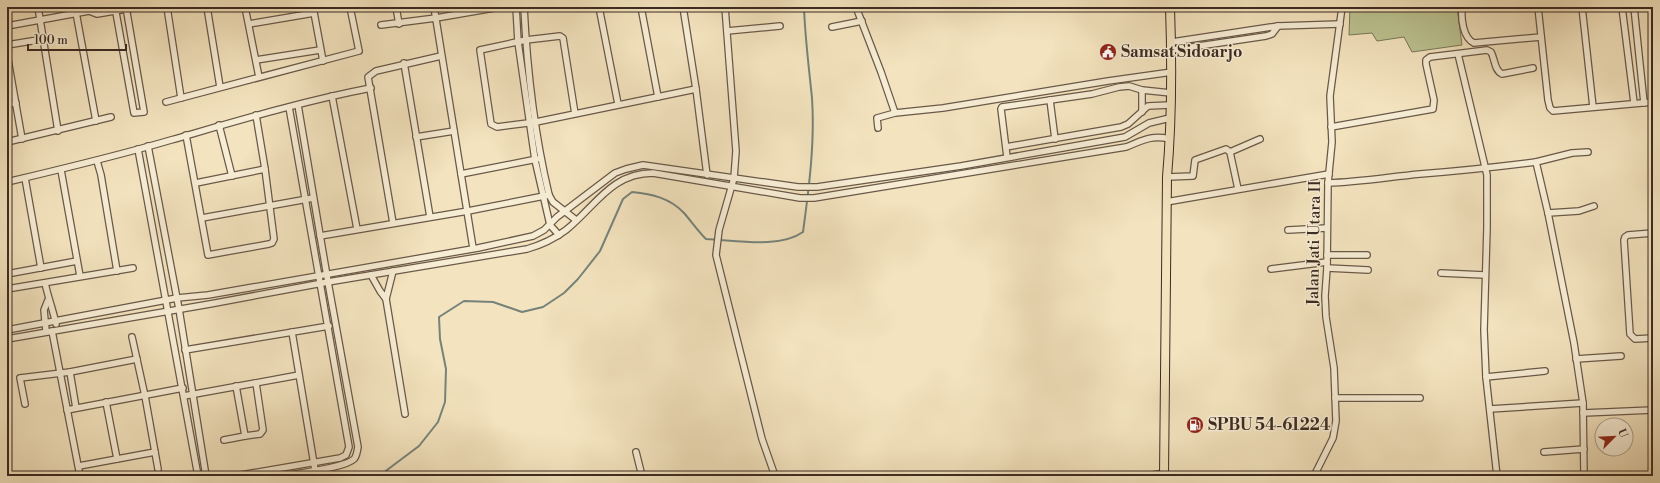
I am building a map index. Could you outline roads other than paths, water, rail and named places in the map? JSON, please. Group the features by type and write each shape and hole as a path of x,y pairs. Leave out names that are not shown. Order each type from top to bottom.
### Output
{"main road":[{"path":"1164,474 1166,177 1170,139 1172,72 1170,7"}],"street":[{"path":"38,7 58,131"},
{"path":"74,7 96,120"},
{"path":"7,26 76,14 89,11 95,7"},
{"path":"89,11 97,14 138,7"},
{"path":"167,7 181,98"},
{"path":"207,7 220,87"},
{"path":"245,7 259,77"},
{"path":"166,102 359,50 350,7"},
{"path":"396,7 399,24"},
{"path":"434,7 461,174 476,248 480,257"},
{"path":"381,25 399,24 500,7"},
{"path":"516,7 518,42 529,123 546,196 550,225 559,235"},
{"path":"524,7 526,40 536,122 538,159"},
{"path":"600,7 618,104"},
{"path":"641,7 658,97"},
{"path":"683,7 696,89 707,175"},
{"path":"725,7 736,142 734,178 718,230 716,249 762,439 775,476"},
{"path":"856,7 895,113"},
{"name":"Jalan Jati Utara II","path":"1314,476 1333,438 1336,421 1334,368 1324,296 1327,265 1328,183 1332,154 1330,96 1342,7"},
{"path":"1462,7 1465,34 1469,41 1474,43 1541,37"},
{"path":"1538,7 1550,108 1557,112 1653,102"},
{"path":"1582,7 1594,107"},
{"path":"1622,7 1634,103"},
{"path":"1634,7 1644,103"},
{"path":"120,9 144,112 134,113 120,9"},
{"path":"249,24 313,10 322,61"},
{"path":"832,27 862,21"},
{"path":"1172,46 1278,26 1340,24"},
{"path":"727,31 780,26"},
{"path":"1172,46 1266,36 1272,34 1278,26"},
{"path":"575,114 562,38 557,36 526,40 481,49 479,53 491,124 497,127 536,122 575,114 618,104 696,89"},
{"path":"7,46 44,39"},
{"path":"256,60 320,50"},
{"path":"1331,127 1430,110 1434,106 1426,64 1427,58 1432,56 1489,51 1493,55 1499,72 1502,74 1533,68"},
{"path":"7,54 22,139"},
{"path":"1458,54 1486,169 1487,228 1484,330 1486,376 1497,476"},
{"path":"393,223 368,77 376,71 404,63 441,56"},
{"path":"404,63 430,216"},
{"path":"878,128 877,118 895,113 943,108 1172,72"},
{"path":"1015,166 1006,147 1001,109 1006,106 1092,94 1129,86 1142,90 1171,93"},
{"path":"7,182 61,170 256,115 371,88"},
{"path":"1142,90 1142,112"},
{"path":"332,96 356,229"},
{"path":"1050,100 1055,139"},
{"path":"7,104 16,103"},
{"path":"283,476 316,473 343,464 353,459 358,447 326,274 298,105"},
{"path":"1006,147 1121,127 1128,124 1150,105 1170,105"},
{"path":"234,476 346,455 349,447 329,326 289,107"},
{"path":"186,135 208,255 270,244 274,239 256,115"},
{"path":"7,142 58,131 111,117"},
{"path":"7,330 171,299 208,295 476,248 533,236 540,233 601,182 626,168 643,165 707,175 798,187 817,188 961,166 1010,156 1125,137 1149,123 1170,118"},
{"path":"220,126 232,176"},
{"path":"416,137 454,131"},
{"path":"7,339 320,283 527,249 548,242 559,235 610,188 630,176 640,173 653,173 800,198 814,198 846,194 1126,147 1144,139 1153,137 1170,139"},
{"path":"1230,152 1260,139"},
{"path":"143,147 171,299 185,350 188,395 198,476"},
{"path":"143,147 174,310 183,388 188,395 206,476"},
{"path":"1166,177 1193,176 1194,162 1197,158 1226,149 1230,152 1238,189"},
{"path":"1328,183 1486,169 1536,162 1572,153 1588,152"},
{"path":"461,174 538,159"},
{"path":"97,160 102,175 117,271"},
{"path":"1536,162 1548,213 1583,403 1584,476"},
{"path":"961,166 962,174"},
{"path":"196,183 265,169"},
{"path":"61,170 80,276"},
{"path":"676,177 678,170"},
{"path":"696,181 697,173"},
{"path":"1166,202 1329,174"},
{"path":"25,178 41,268"},
{"path":"844,183 846,194"},
{"path":"320,236 546,196"},
{"path":"546,196 576,220"},
{"path":"202,218 313,198"},
{"path":"1548,213 1579,211 1594,206"},
{"path":"1288,230 1327,228"},
{"path":"1653,233 1628,235 1624,240 1630,334 1635,339 1653,338"},
{"path":"463,250 464,260"},
{"path":"1327,255 1367,255"},
{"path":"7,274 77,261"},
{"path":"1271,269 1327,265 1368,270"},
{"path":"7,289 133,268"},
{"path":"392,271 386,300 405,414"},
{"path":"1441,273 1485,275"},
{"path":"371,275 386,300"},
{"path":"45,283 48,300 53,309 56,321 52,331"},
{"path":"48,300 44,310 45,323 52,331 80,476"},
{"path":"185,350 329,326"},
{"path":"292,332 316,473"},
{"path":"132,337 145,396 158,469"},
{"path":"1576,360 1621,356"},
{"path":"25,404 20,378 70,372 137,359"},
{"path":"1486,376 1545,371"},
{"path":"70,372 76,408"},
{"path":"188,395 299,375"},
{"path":"224,440 260,434 263,430 256,383"},
{"path":"236,386 245,436"},
{"path":"67,410 183,388"},
{"path":"1335,398 1420,398"},
{"path":"106,402 117,459"},
{"path":"1490,409 1583,403"},
{"path":"1583,413 1653,410"},
{"path":"1544,452 1584,449"},
{"path":"79,466 155,452"},
{"path":"636,452 642,476"},
{"path":"1147,476 1164,474"}],"waterway":[{"path":"379,476 419,446 438,422 445,402 446,369 440,339 439,317 464,301 493,302 522,312 543,307 564,293 578,279 600,251 623,199 632,192 647,194 667,200 679,208 706,239 743,242 769,242 793,237 803,232 813,131 812,98 804,7"}],"place":[{"name":"Samsat Sidoarjo","path":"1108,52"},
{"name":"SPBU 54-61224","path":"1195,425"}]}
